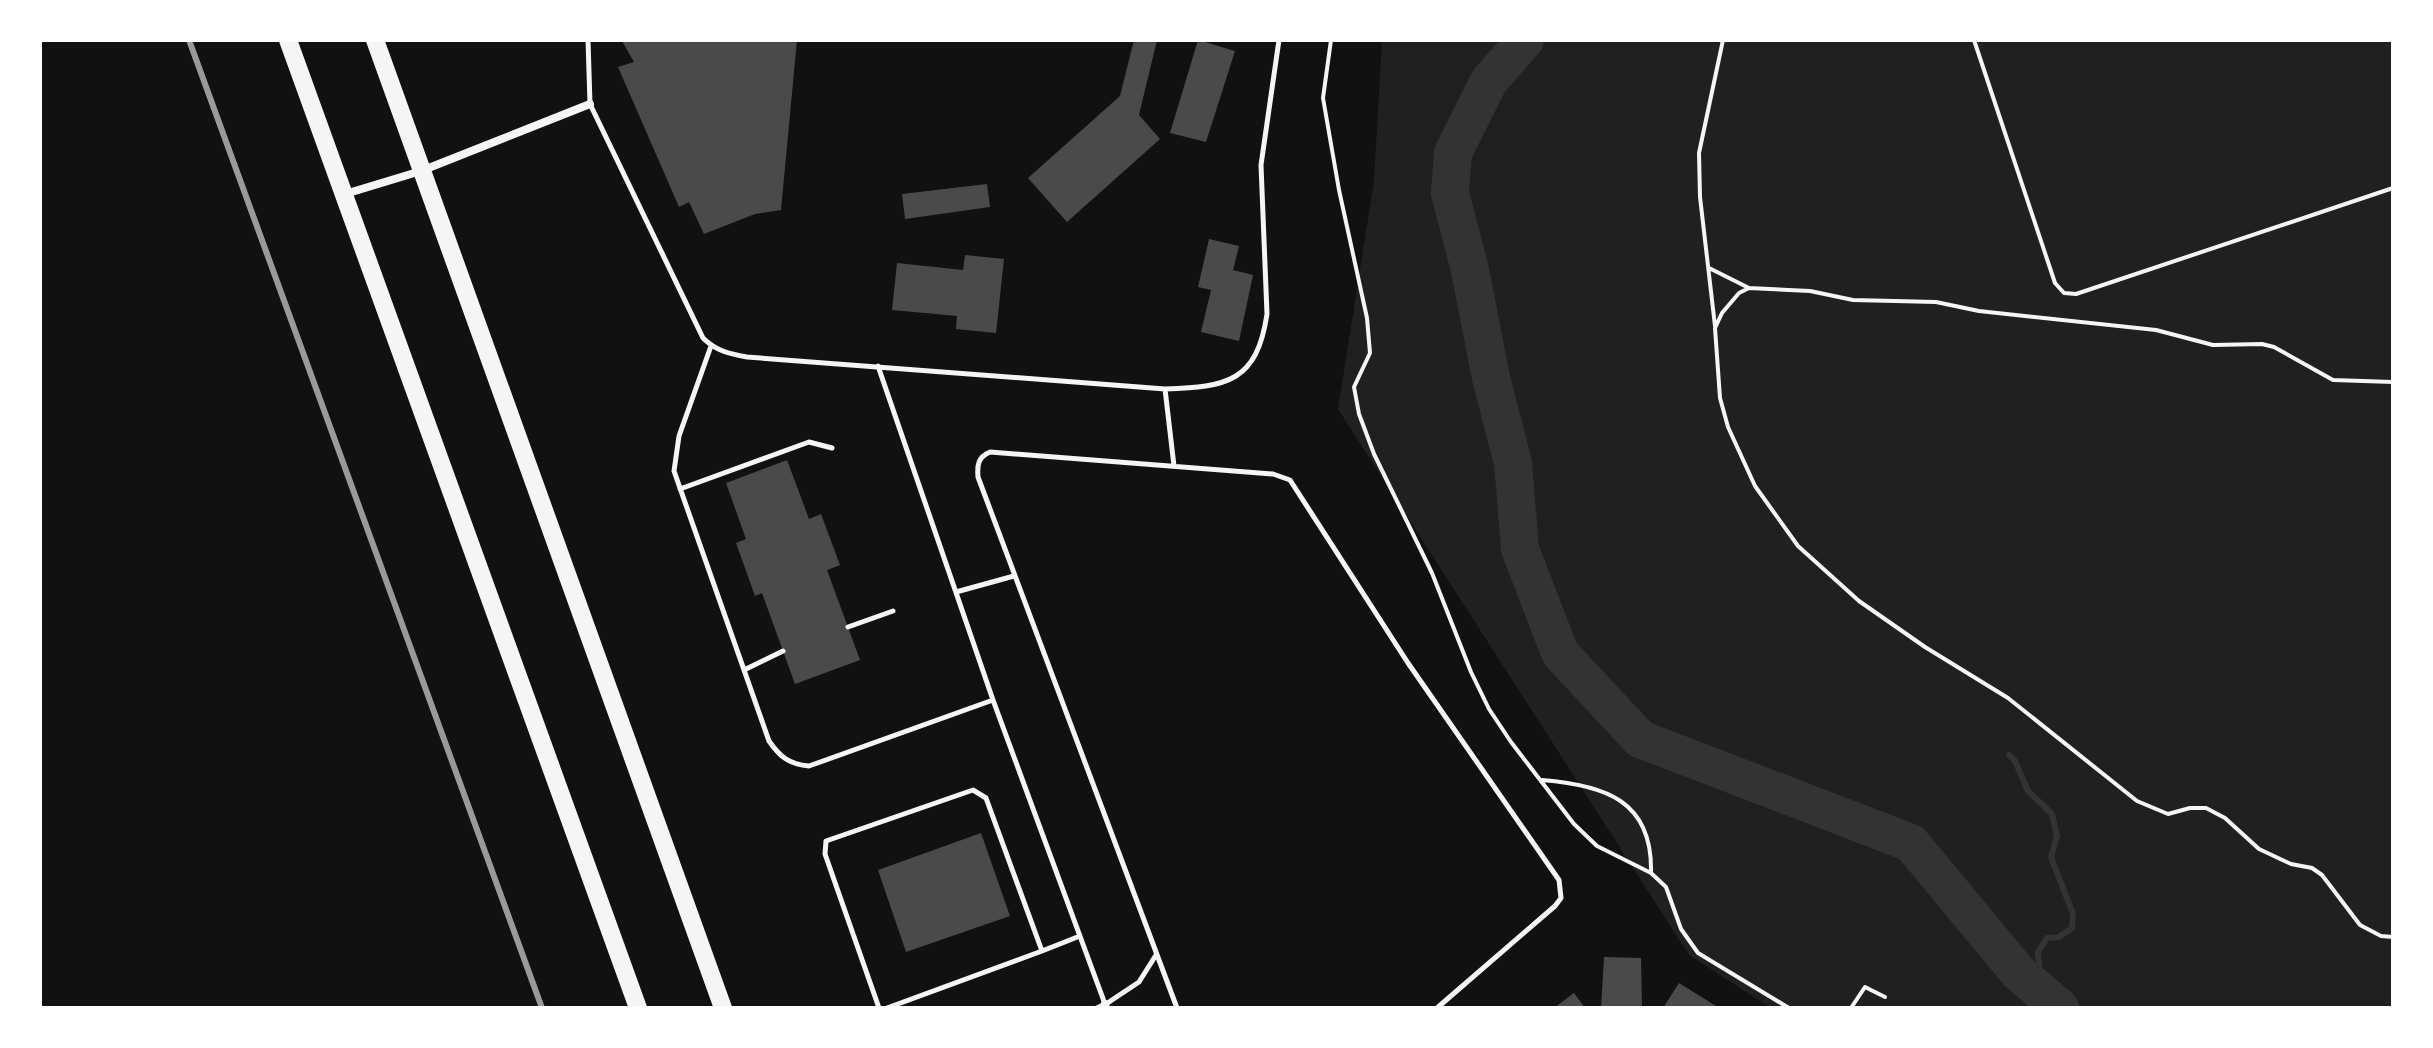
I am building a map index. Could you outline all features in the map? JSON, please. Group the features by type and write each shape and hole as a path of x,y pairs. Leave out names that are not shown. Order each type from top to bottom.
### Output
{"highway":[{"path":"288,40 638,1008"},
{"path":"375,40 723,1008"}],"street":[{"path":"344,194 421,171 590,104"}],"lane":[{"path":"588,40 590,104 703,338 711,346 747,357 1165,389 1219,385 1239,375 1257,356 1264,336 1267,314 1261,165 1279,40"},
{"path":"711,346 679,436 674,471 769,741 779,755 793,764 809,766 993,700"},
{"path":"878,366 1103,1007 1139,982 1156,955"},
{"path":"1165,389 1174,466"},
{"path":"680,489 809,442 832,448"},
{"path":"1177,1008 978,477 979,461 983,455 997,452 1273,474 1290,480 1408,663 1559,880 1561,898 1555,906 1437,1008"},
{"path":"956,592 1014,576"},
{"path":"848,627 893,611"},
{"path":"744,670 783,651"},
{"path":"879,1008 825,854 826,841 973,790 980,793 986,798 1042,951"},
{"path":"887,1008 1080,936"}],"path":[{"path":"1331,40 1323,98 1367,318 1370,353 1354,387 1359,414 1370,445 1432,573 1471,672 1489,709 1574,824 1597,846 1651,873 1666,887 1681,929 1698,953 1789,1008"},
{"path":"1723,40 1699,153 1700,197 1720,398 1728,427 1755,486 1798,546 1859,601 1925,647 2008,698 2137,801 2168,814 2190,808 2206,808 2225,818 2259,849 2291,864 2312,868 2322,875 2360,925 2381,936 2393,937"},
{"path":"1974,40 2055,283 2064,293 2076,294 2393,188"},
{"path":"1709,268 1749,288 1810,291 1873,302 1936,302 1979,311 2156,330 2213,345 2262,344 2333,380 2393,382"},
{"path":"1715,328 1722,313 1739,293 1749,288"},
{"path":"1540,780 1581,783 1614,796 1641,819 1651,873"},
{"path":"1851,1008 1865,987 1885,997"}],"shaded area":[{"path":"1382,40 2393,40 2393,1008 1771,1008 1689,955 1338,409 1374,181"}],"building":[{"path":"797,40 781,210 755,214 704,234 689,202 679,207 618,67 634,62 622,41"},
{"path":"1134,40 1157,40 1139,115 1160,139 1067,222 1028,178 1120,96"},
{"path":"1198,40 1235,51 1206,142 1170,133"},
{"path":"987,184 990,207 905,219 902,194"},
{"path":"1209,239 1239,246 1233,270 1253,275 1239,341 1201,332 1211,290 1198,287"},
{"path":"965,255 1004,259 996,333 956,329 957,316 892,310 897,263 963,270"},
{"path":"787,460 809,519 821,514 840,565 827,570 860,660 795,684 762,593 755,596 736,543 746,539 726,483"},
{"path":"981,833 1010,916 906,952 878,870"},
{"path":"1604,957 1641,958 1642,1008 1601,1008"},
{"path":"1679,983 1716,1006 1715,1008 1663,1008"},
{"path":"1574,993 1585,1008 1554,1008"}],"waterway":[{"path":"1525,40 1489,81 1453,153 1450,193 1513,463 1520,549 1560,653 1640,739 1911,843 2018,972 2060,1008"},
{"path":"2009,755 2015,761 2028,791 2052,814 2057,836 2051,857 2073,914 2072,928 2059,937 2047,938 2038,952 2041,991"}],"railway":[{"path":"189,40 542,1008"}]}
